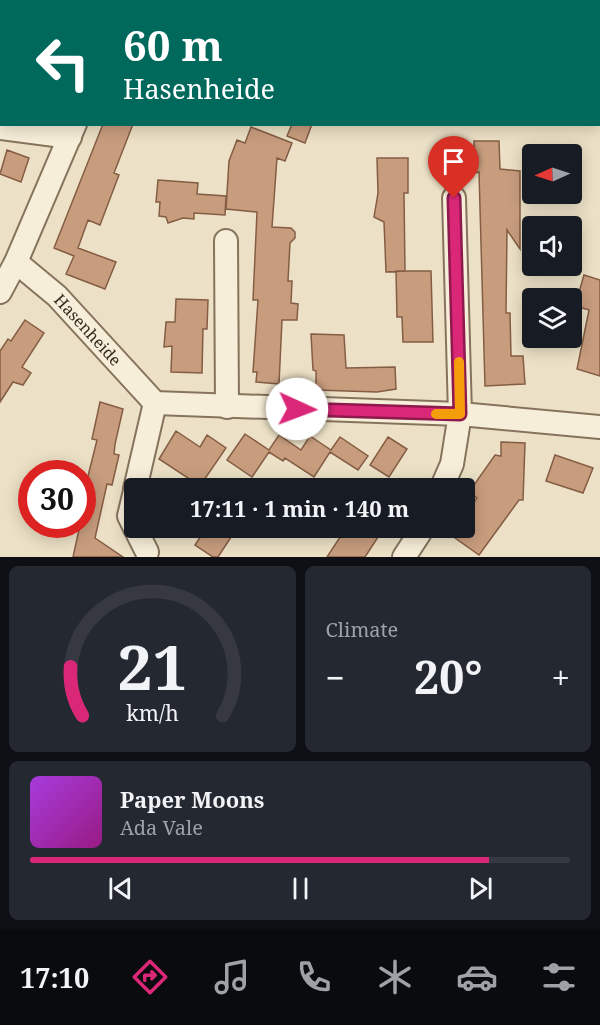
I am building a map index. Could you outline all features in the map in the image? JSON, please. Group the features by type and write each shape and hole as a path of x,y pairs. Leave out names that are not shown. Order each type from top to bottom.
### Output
{"street":[{"path":"0,128 73,130 16,262 0,292"},
{"path":"446,478 452,464 460,414 454,198"},
{"path":"226,241 227,407"},
{"name":"Hasenheide","path":"16,262 57,296 155,403"},
{"path":"138,478 155,403 460,414 600,427"},
{"path":"140,538 147,552"},
{"path":"404,557 416,538"}],"building":[{"path":"102,126 132,126 114,173 119,175 100,225 88,220 78,248 116,262 105,289 66,274 74,256 54,248"},
{"path":"291,126 311,126 305,143 287,136"},
{"path":"251,127 292,143 285,161 277,158 272,227 291,228 295,232 295,238 290,243 288,281 292,281 291,303 298,304 297,320 282,320 279,384 256,382 257,372 253,372 258,300 253,300 257,212 226,209 229,161 237,140 245,143"},
{"path":"474,141 499,141 500,169 520,171 520,249 507,230 506,313 510,313 511,356 523,356 525,384 485,386 479,172 474,173"},
{"path":"7,150 29,158 21,182 0,174"},
{"path":"377,158 408,158 408,193 404,193 405,271 386,272 384,222 374,217 378,193"},
{"path":"158,180 198,183 197,194 226,196 225,215 194,213 194,219 183,218 168,223 166,217 159,216 160,202 156,202"},
{"path":"396,271 431,271 433,342 403,342 402,317 397,317"},
{"path":"584,275 600,280 600,376 577,369 589,310 582,308 580,288"},
{"path":"176,299 208,300 207,329 203,329 202,373 171,372 172,346 164,347 166,322 175,322"},
{"path":"25,320 44,333 22,367 31,373 23,385 13,382 0,402 0,351 8,339 11,341"},
{"path":"311,334 344,335 346,368 395,367 396,389 377,392 316,390"},
{"path":"100,402 123,409 114,454 119,455 112,485 107,484 96,534 96,460 92,460 97,440 92,439"},
{"path":"176,431 200,447 207,435 226,448 205,478 188,478 159,459"},
{"path":"245,434 269,450 279,435 301,450 310,436 331,450 340,437 368,456 358,470 330,452 314,477 285,458 283,461 269,452 252,477 227,460"},
{"path":"388,437 407,449 389,477 370,465"},
{"path":"501,442 525,443 523,500 519,500 479,555 455,538 475,538 475,501 477,498 475,483 495,455 501,456"},
{"path":"555,455 593,468 583,493 546,481"},
{"path":"77,538 95,538 123,557 73,557"},
{"path":"200,538 230,538 218,557 213,557 195,545"},
{"path":"339,538 377,538 365,557 327,557"}],"slow traffic":[{"path":"436,414 460,414 459,362"}],"route":[{"path":"297,409 460,414 454,198"}]}
